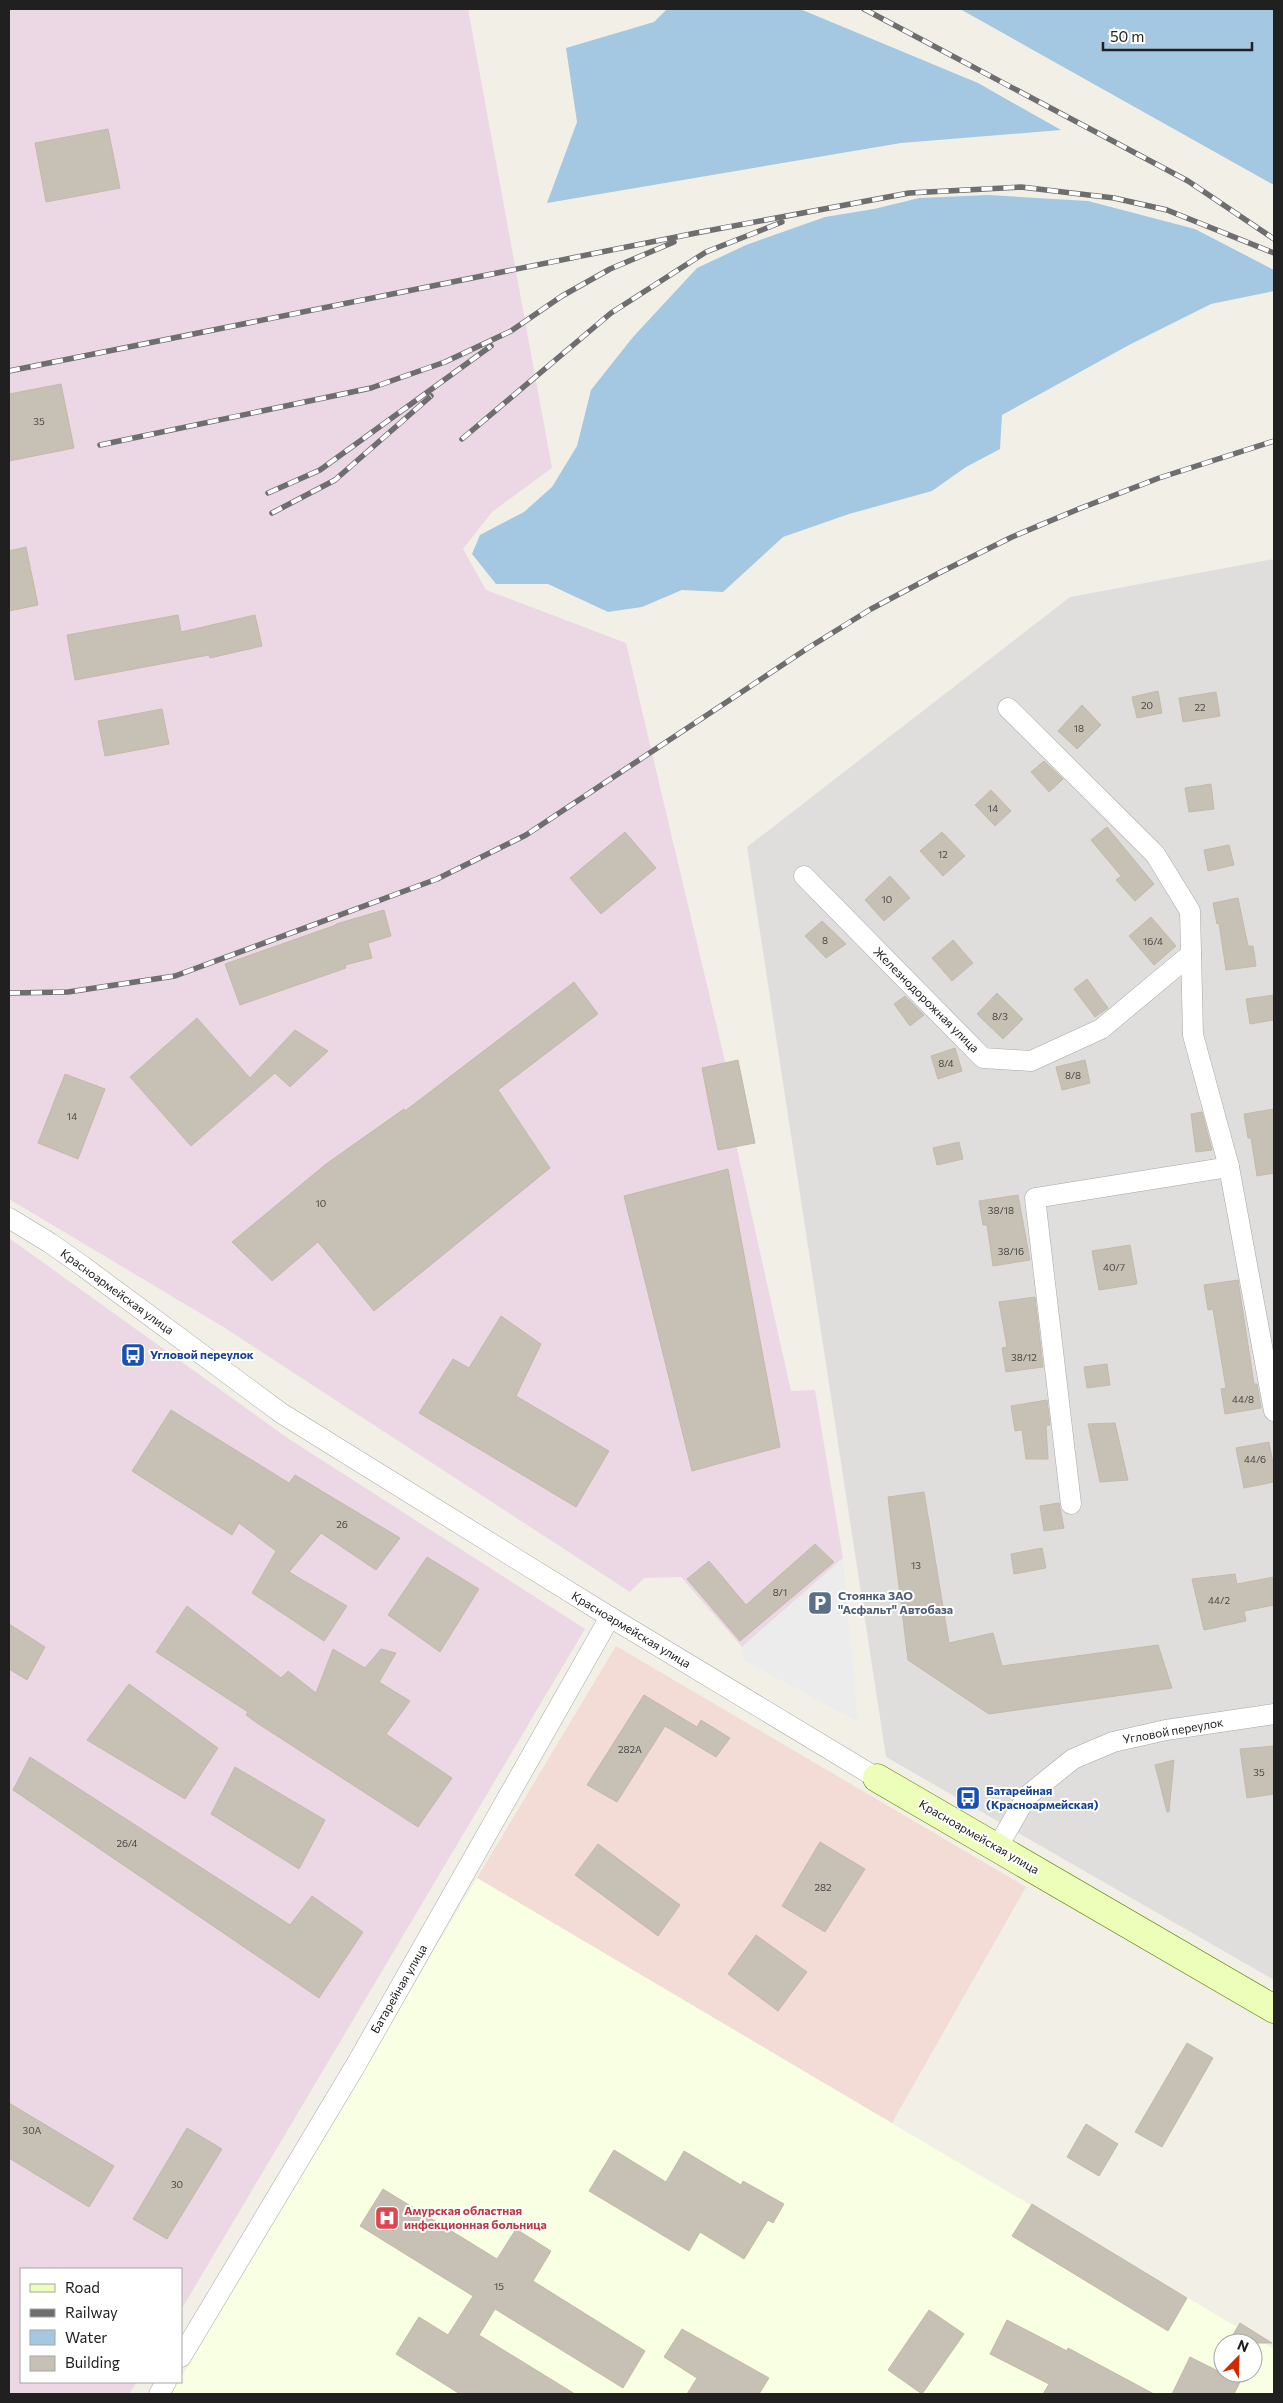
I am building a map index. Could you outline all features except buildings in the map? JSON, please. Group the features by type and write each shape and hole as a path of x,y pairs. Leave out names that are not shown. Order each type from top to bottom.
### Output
{"street":[{"path":"1008,708 1154,854 1190,911 1192,1035 1229,1167 1274,1411"},
{"name":"Железнодорожная улица","path":"804,876 983,1058 1031,1061 1101,1029 1191,954"},
{"path":"1071,1504 1035,1198 1229,1167"},
{"name":"Красноармейская улица","path":"9,1218 57,1248 281,1413 610,1617 877,1778 1274,2009"},
{"name":"Батарейная улица","path":"182,2355 356,2063 610,1617"},
{"name":"Угловой переулок","path":"998,1848 1027,1796 1073,1759 1113,1742 1166,1730 1274,1714"},
{"path":"159,2394 165,2383"}],"shaded area":[{"path":"9,9 468,9 552,468 492,512 463,549 486,590 626,643 742,1133 735,1140 791,1391 815,1390 843,1558 742,1647 681,1577 644,1578 630,1592 225,1328 9,1199"},
{"path":"1274,559 1274,1980 886,1757 747,847 1070,597"},
{"path":"9,1238 289,1439 585,1629 182,2308 182,2268 20,2268 20,2383 136,2383 129,2394 9,2394"},
{"name":"Стоянка ЗАО \"Асфальт\" Автобаза","path":"843,1558 858,1722 743,1660 742,1647"},
{"path":"616,1646 1026,1887 892,2123 477,1878"},
{"path":"477,1878 1247,2333 1213,2333 1213,2383 1263,2383 1263,2342 1274,2349 1274,2394 171,2394 178,2383 182,2383 182,2376"}],"water":[{"path":"667,9 800,9 978,83 1061,130 901,143 547,203 577,122 566,48 654,22"},
{"path":"960,9 1274,9 1274,185"},
{"path":"989,195 1088,201 1195,229 1274,270 1274,291 1211,304 1129,345 1002,415 1000,449 966,467 932,491 849,514 783,537 723,592 682,590 642,607 608,612 548,584 496,584 472,554 480,535 524,512 552,487 577,446 591,390 633,337 697,268 746,245 825,217 874,209 919,198"}],"railway":[{"path":"864,9 1188,181 1274,239"},
{"path":"9,371 696,233 909,193 1021,187 1114,198 1167,210 1274,253"},
{"path":"462,439 611,313 706,252 782,222"},
{"path":"100,445 371,388 445,362 511,331 562,296 610,269 674,242"},
{"path":"268,493 320,470 491,346"},
{"path":"272,513 335,480 431,396"},
{"path":"9,993 68,992 175,976 437,879 526,835 808,648 871,609 941,572 1012,537 1081,508 1159,478 1274,441"}],"place":[{"name":"Угловой переулок","path":"133,1355"},
{"name":"Стоянка ЗАО \"Асфальт\" Автобаза","path":"820,1603"},
{"name":"Батарейная (Красноармейская)","path":"968,1798"},
{"name":"Амурская областная инфекционная больница","path":"387,2218"}]}
